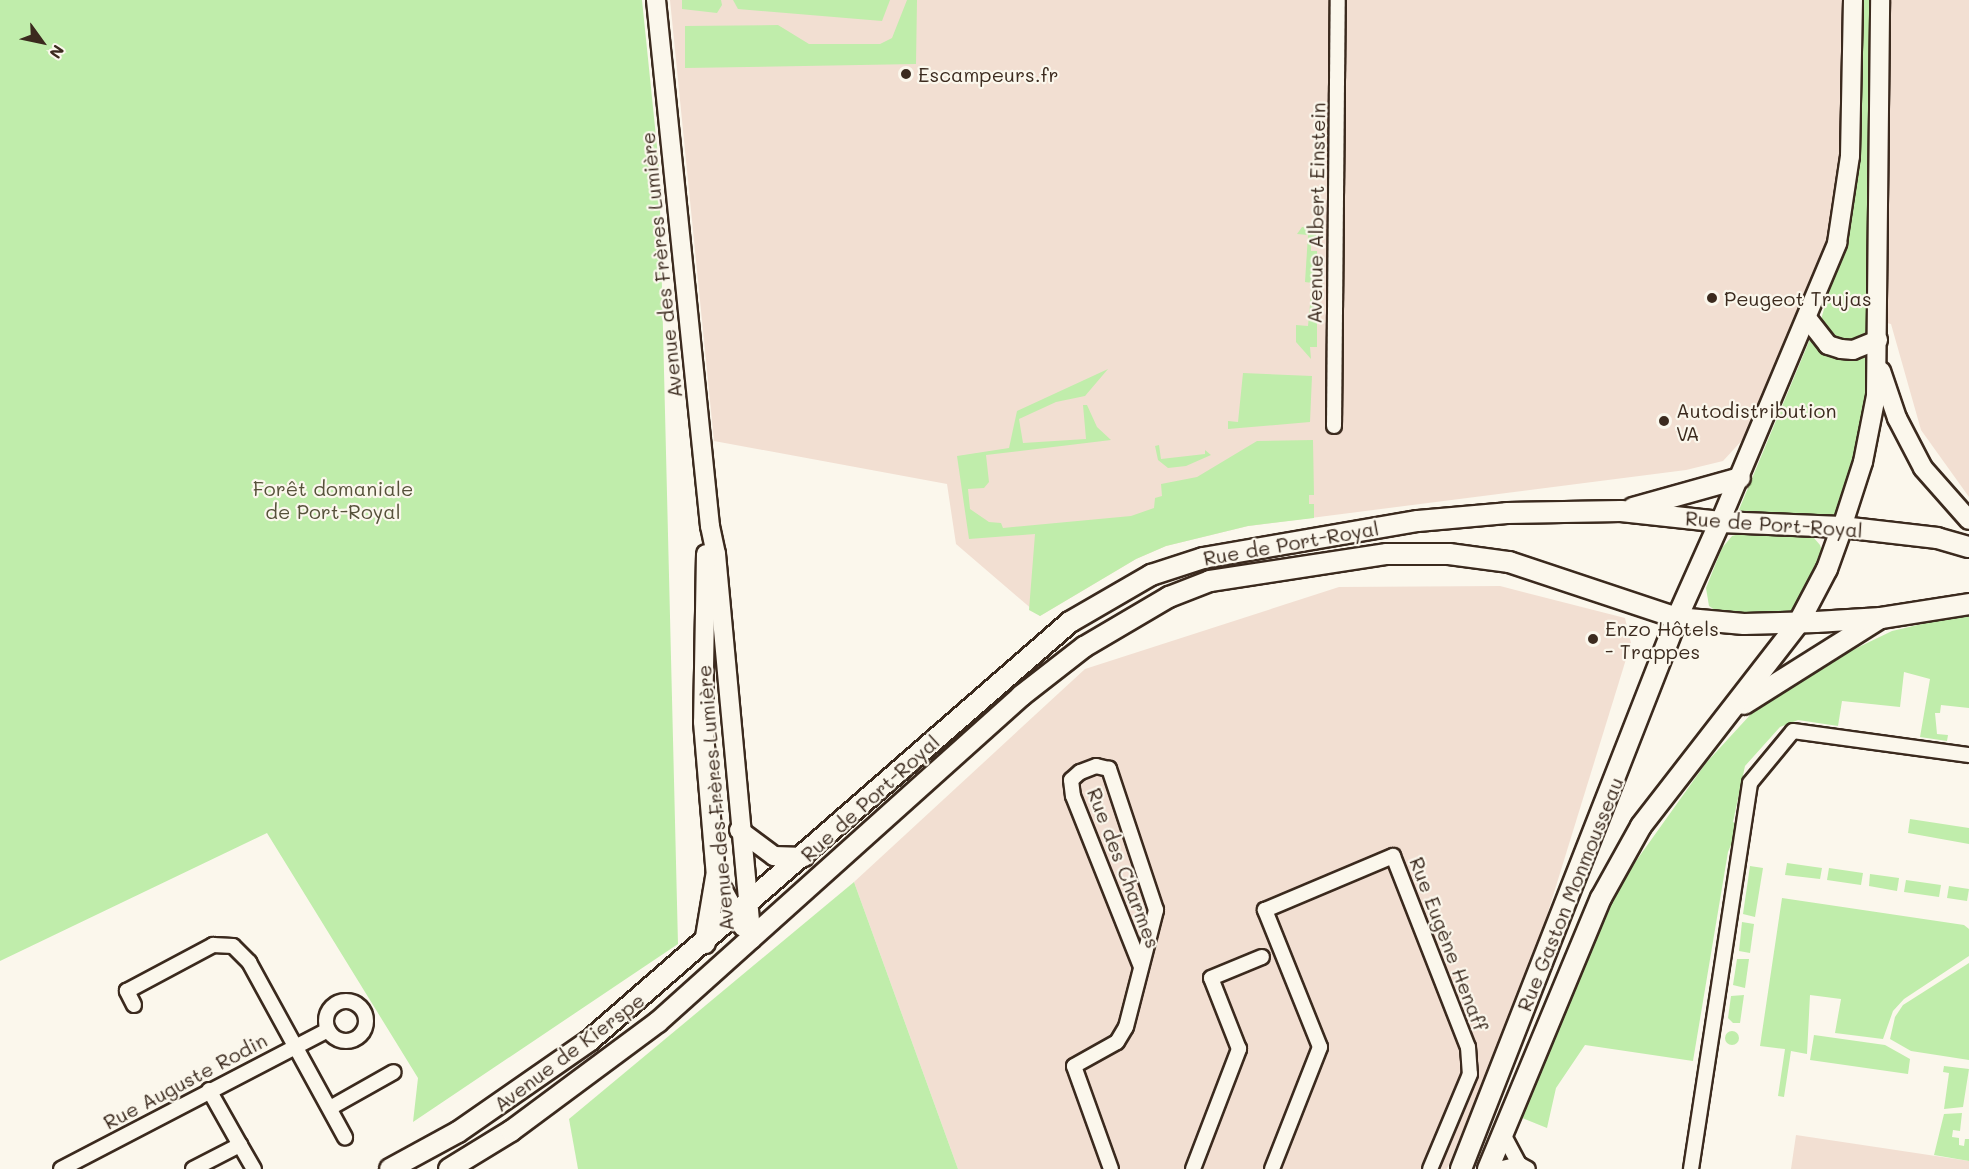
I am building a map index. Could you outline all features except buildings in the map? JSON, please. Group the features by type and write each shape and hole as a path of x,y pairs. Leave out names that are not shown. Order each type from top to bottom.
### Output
{"main road":[{"path":"1621,511 1740,478"},
{"name":"Rue de Port-Royal","path":"742,911 1070,622 1151,575 1203,558 1418,521 1507,513 1621,511 1720,522 1842,527 1937,538 1969,547"},
{"name":"Rue Gaston Monmousseau","path":"1461,1169 1677,618 1720,522"},
{"name":"Rue Gaston Monmousseau","path":"1488,1169 1601,898 1641,826 1731,713 1799,622 1827,569 1842,527"},
{"name":"Rue de Port-Royal","path":"752,939 1021,696 1084,647 1169,597 1210,581 1387,554 1449,554 1509,562 1677,618 1744,624 1799,622 1881,618 1969,604"},
{"path":"1731,713 1881,618"},
{"path":"705,943 716,878"},
{"name":"Avenue de Kierspe","path":"390,1169 458,1132 589,1041 742,911"},
{"name":"Avenue de Kierspe","path":"449,1169 586,1078 657,1022 752,939"}],"street":[{"name":"Avenue des Frères Lumière","path":"656,0 710,526 716,554 740,830 742,911 752,939"},
{"name":"Avenue Albert Einstein","path":"1334,426 1338,0"},
{"path":"1720,522 1837,243 1850,156 1853,0"},
{"path":"1842,527 1863,462 1876,396 1880,0"},
{"path":"1807,318 1828,345 1853,350 1878,340"},
{"path":"1877,360 1897,418 1923,468 1969,520"},
{"name":"Avenue des Frères Lumière","path":"710,526 703,722 716,878 742,911"},
{"path":"1691,1169 1750,783 1793,731 1969,755"},
{"name":"Rue des Charmes","path":"1111,1169 1074,1066 1117,1042 1126,1027 1156,910 1109,770 1096,766 1080,772 1071,780 1073,796 1141,966"},
{"path":"740,830 774,856 804,856"},
{"name":"Rue Eugène Henaff","path":"1272,1169 1320,1047 1265,910 1393,856 1468,1047 1470,1074 1430,1169"},
{"path":"134,1005 127,991 213,945 233,946 249,962 297,1045 345,1137"},
{"path":"1193,1169 1239,1049 1211,978 1262,957"},
{"name":"Rue Auguste Rodin","path":"69,1167 209,1090 328,1030"},
{"path":"330,1108 394,1072"},
{"path":"209,1090 254,1169"},
{"path":"1498,1169 1523,1167 1503,1134"},
{"path":"193,1169 240,1145"}],"shaded area":[{"path":"670,0 1969,0 1969,497 1921,430 1891,324 1805,303 1746,436 1723,461 1686,470 1248,526 1166,546 1136,559 1040,616 956,544 947,484 714,441"},
{"path":"1500,586 1625,618 1631,643 1536,951 1447,1169 958,1169 854,882 1085,669 1339,587"},
{"path":"1796,1135 1969,1161 1969,1169 1791,1169"}],"green space":[{"name":"Forêt domaniale de Port-Royal","path":"0,0 642,0 659,166 678,944 413,1122 418,1078 267,833 0,961"},
{"path":"682,0 721,0 722,5 717,13 682,9"},
{"path":"733,0 890,0 882,21 738,9"},
{"path":"907,0 917,0 916,64 685,68 685,26 778,25 809,44 880,44 892,38"},
{"path":"1861,0 1874,0 1871,327 1854,342 1838,343 1822,329 1822,316 1845,237 1860,150"},
{"path":"1302,227 1318,229 1317,241 1311,242 1311,251 1317,251 1317,347 1310,347 1311,359 1296,342 1296,325 1308,326 1312,283 1305,282 1308,235 1297,234"},
{"path":"1810,339 1870,350 1864,417 1838,519 1738,512"},
{"path":"1108,369 1085,396 1056,402 1019,419 1023,443 1086,439 1083,405 1087,405 1097,427 1111,440 986,455 989,482 984,488 968,489 970,509 989,522 1001,523 1003,528 1131,516 1154,508 1155,498 1162,496 1161,484 1197,477 1257,441 1313,440 1314,495 1309,495 1309,504 1314,504 1314,518 1248,526 1166,546 1136,559 1040,616 1029,610 1035,534 969,539 957,456 1009,448 1017,411"},
{"path":"1243,373 1312,376 1310,422 1228,429 1228,421 1238,422"},
{"path":"1159,445 1161,459 1205,454 1205,450 1211,455 1186,466 1168,468 1158,460 1155,446"},
{"path":"1743,533 1790,533 1814,538 1820,545 1823,554 1813,580 1792,611 1759,617 1718,612 1709,606 1706,588 1722,548 1732,536"},
{"path":"1969,613 1969,708 1941,705 1940,713 1935,713 1937,734 1948,735 1947,741 1920,737 1930,679 1904,672 1900,707 1842,701 1838,726 1798,720 1780,727 1745,766 1733,822 1739,826 1728,852 1693,1061 1585,1045 1556,1088 1547,1128 1520,1117 1621,882 1706,763 1751,714 1836,658 1892,631"},
{"path":"1910,819 1969,828 1969,844 1908,833"},
{"path":"1787,863 1822,868 1820,879 1785,875"},
{"path":"1750,866 1763,868 1755,917 1743,914"},
{"path":"1829,868 1863,873 1861,885 1827,880"},
{"path":"1870,874 1899,878 1897,891 1869,886"},
{"path":"1906,880 1941,885 1939,897 1904,892"},
{"path":"854,882 958,1169 578,1169 569,1119"},
{"path":"1949,886 1969,889 1967,901 1947,898"},
{"path":"1782,898 1964,925 1969,929 1969,956 1904,999 1893,1011 1883,1039 1835,1033 1841,999 1810,995 1807,1054 1791,1051 1784,1097 1778,1096 1785,1049 1760,1046"},
{"path":"1742,922 1754,924 1750,953 1739,951"},
{"path":"1737,959 1749,959 1745,988 1733,985"},
{"path":"1969,963 1969,1060 1911,1051 1890,1039 1895,1017 1903,1005"},
{"path":"1744,995 1740,1023 1733,1023 1728,1018 1731,996"},
{"path":"1729,1031 1735,1031 1739,1038 1735,1045 1729,1045 1725,1041 1725,1035"},
{"path":"1814,1035 1885,1045 1910,1059 1908,1074 1810,1060"},
{"path":"1944,1066 1969,1069 1963,1107 1944,1109 1949,1073 1943,1072"},
{"path":"1962,1113 1960,1131 1953,1130 1952,1137 1959,1138 1959,1145 1964,1146 1965,1139 1969,1139 1969,1161 1934,1155 1944,1114"}],"place":[{"name":"Escampeurs.fr","path":"906,74"},
{"name":"Peugeot Trujas","path":"1712,298"},
{"name":"Autodistribution VA","path":"1664,421"},
{"name":"Enzo Hôtels - Trappes","path":"1593,639"}]}
